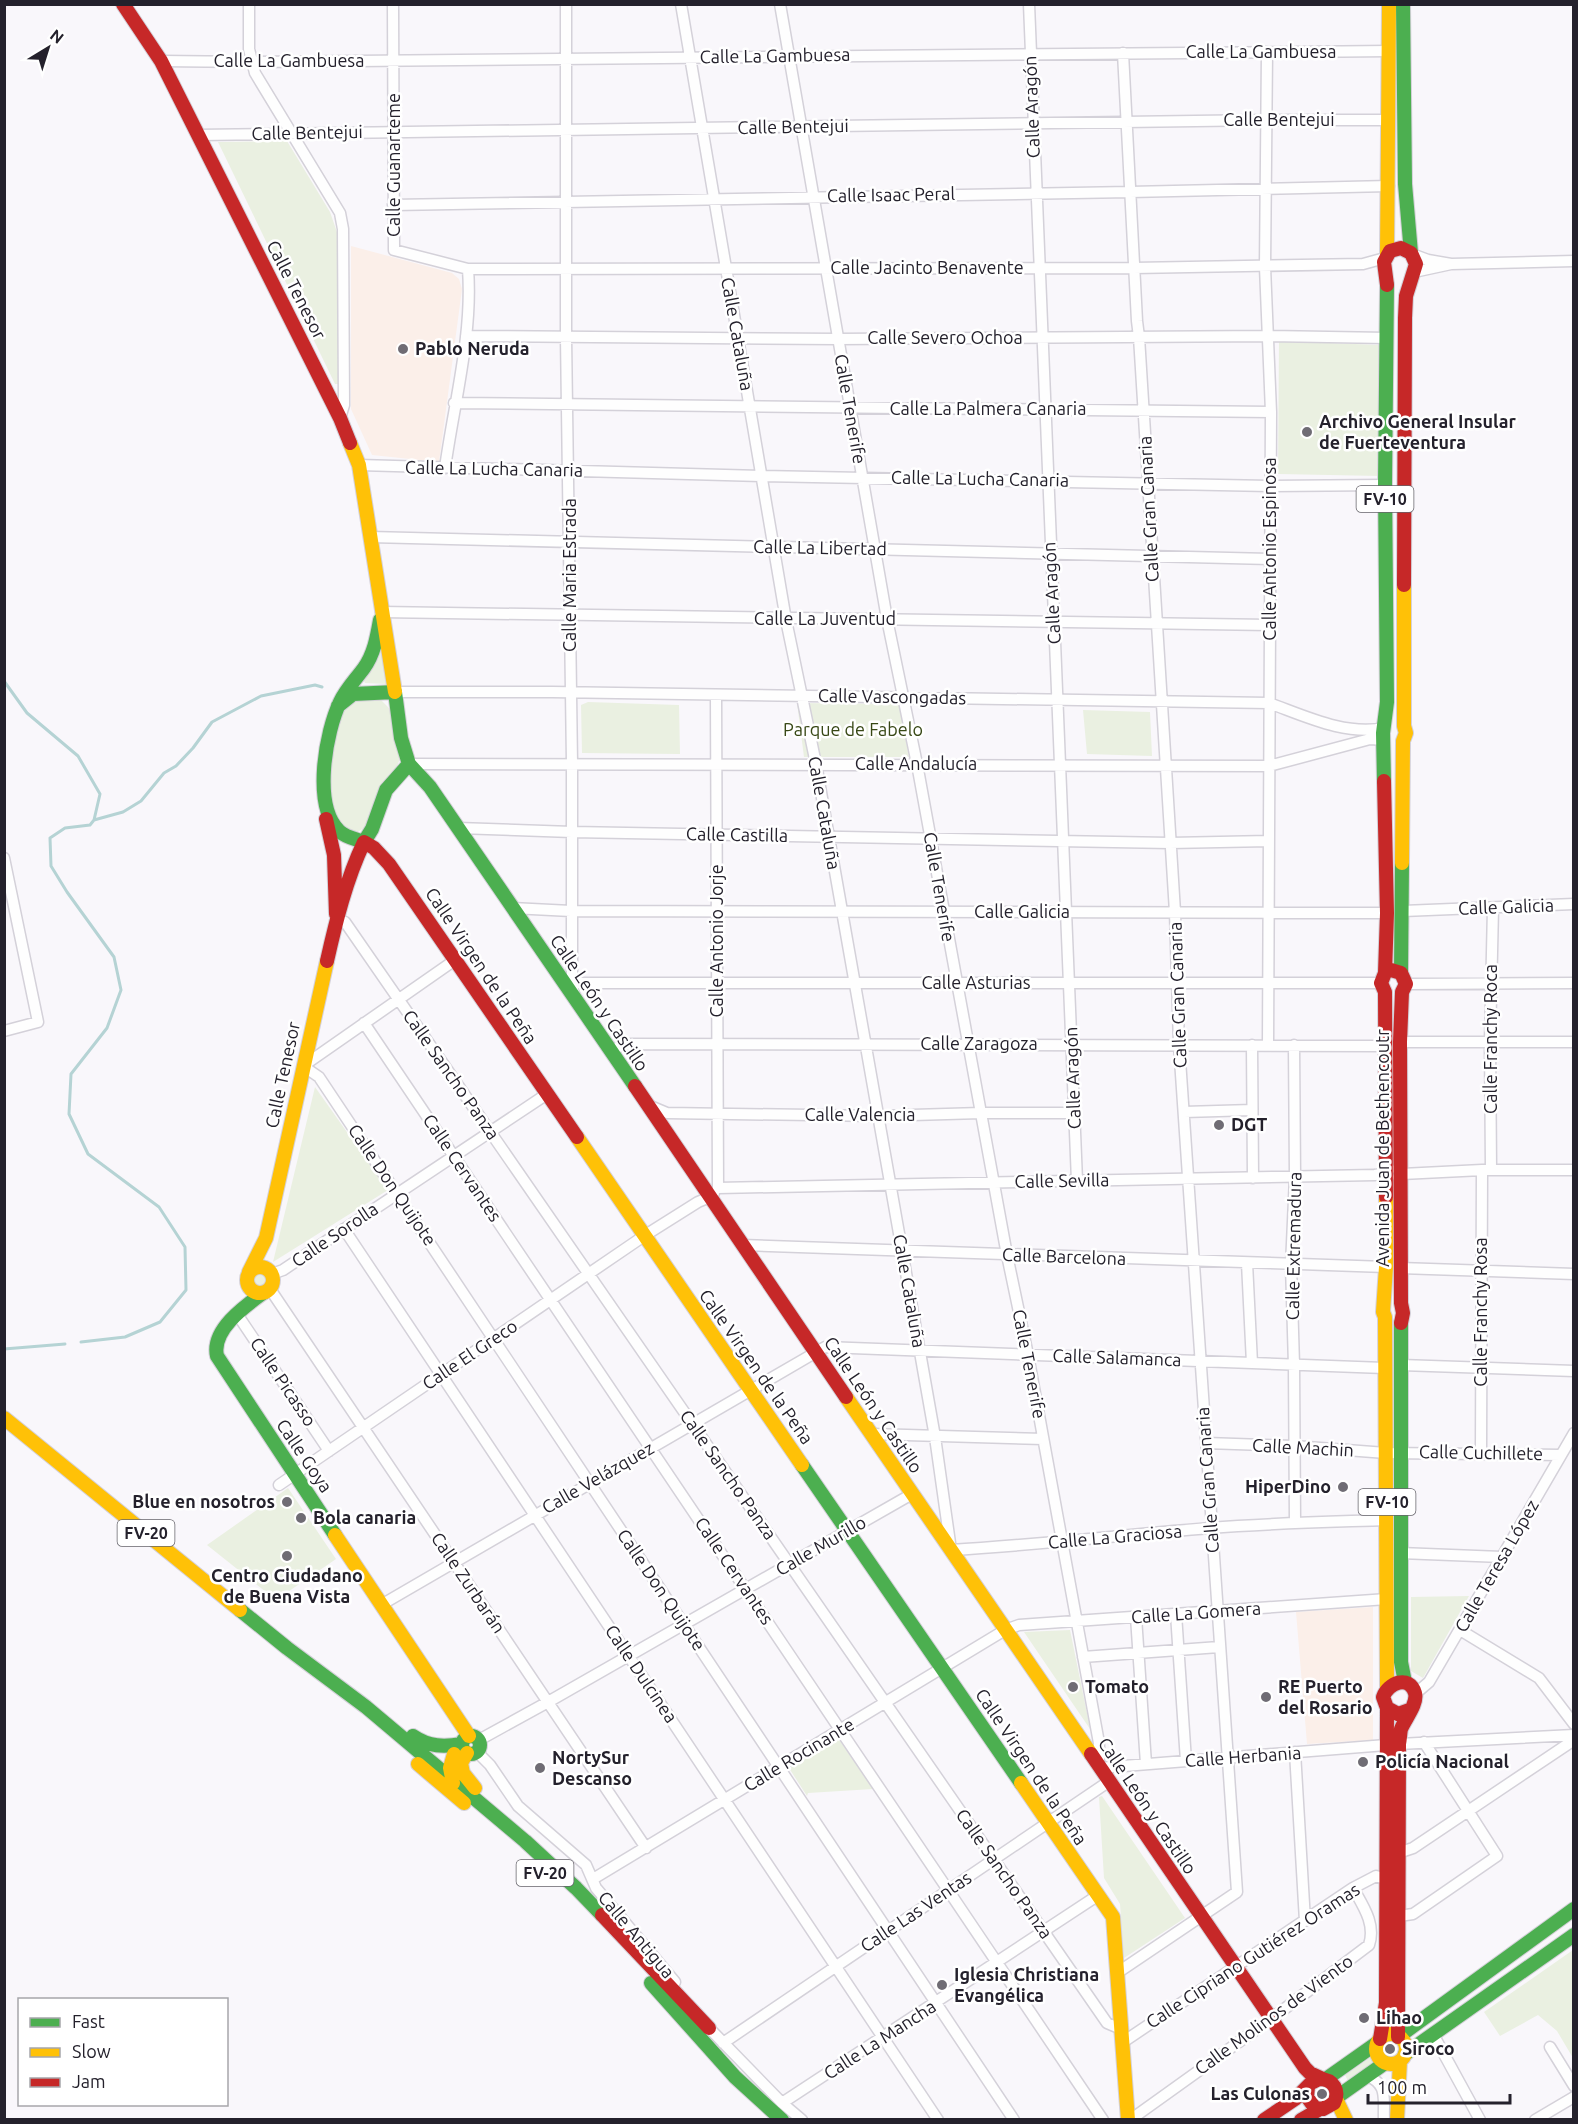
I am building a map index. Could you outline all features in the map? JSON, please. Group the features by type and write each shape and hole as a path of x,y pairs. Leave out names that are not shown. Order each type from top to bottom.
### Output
{"main road":[{"name":"Calle Tenesor","path":"123,4 161,61 340,418 359,465 381,612 390,652 401,738 409,764 386,790 372,829 352,867 347,892 336,920 266,1238 248,1276"},
{"name":"FV-10","path":"1384,983 1388,913 1384,734 1387,702 1385,485 1387,284 1385,261 1389,186 1389,4"},
{"name":"FV-10","path":"1403,4 1405,184 1412,254 1416,264 1406,296 1405,318 1404,726 1406,733 1403,741 1403,983"},
{"path":"1412,254 1405,249 1398,248 1385,261 1389,276 1397,280 1405,279 1413,272"},
{"name":"Calle Tenesor","path":"336,920 333,855 323,808 326,745 332,719 344,692 372,655 381,612"},
{"path":"338,706 353,694 395,692"},
{"path":"1403,741 1391,745 1384,734 1390,723 1396,722 1404,726"},
{"name":"Calle León y Castillo","path":"409,764 430,787 647,1105 714,1193 742,1245 1305,2068 1310,2073 1324,2079"},
{"name":"Calle Virgen de la Peña","path":"323,779 330,817 334,826 343,835 364,842 383,857 1113,1917 1117,1973"},
{"path":"347,892 365,856 375,853 383,857"},
{"path":"1396,970 1403,983 1397,995 1390,995 1384,983 1396,970"},
{"name":"Avenida Juan de Bethencoutr","path":"1384,983 1386,1179 1393,1268 1401,1310"},
{"name":"Avenida Juan de Bethencoutr","path":"1385,1310 1393,1268 1402,1167 1400,1042 1403,983"},
{"name":"Calle Tenesor","path":"266,1238 271,1273"},
{"path":"260,1267 271,1273 273,1282 266,1291 252,1291 248,1276 260,1267"},
{"name":"Calle Goya","path":"238,1313 248,1276"},
{"name":"Calle Goya","path":"266,1291 238,1313 218,1343 217,1356 381,1605 467,1747"},
{"name":"FV-10","path":"1385,1310 1384,1368 1388,1520 1387,1687 1383,1697 1393,1745 1398,1852 1398,2037"},
{"path":"1385,1310 1393,1320 1401,1310"},
{"name":"FV-10","path":"1401,1310 1401,1662 1405,1682"},
{"name":"FV-20","path":"4,1418 361,1709 528,1857 600,1926 735,2077 782,2120"},
{"path":"1387,1687 1392,1683 1405,1682 1415,1694"},
{"name":"FV-10","path":"1378,2041 1384,2024 1386,2003 1385,1879 1393,1745 1416,1700 1415,1694"},
{"path":"1387,1708 1398,1714 1409,1710"},
{"path":"361,1709 384,1715 422,1743 439,1748 467,1747"},
{"name":"FV-20","path":"361,1709 451,1777 576,1888 737,2073 790,2120"},
{"path":"429,1759 467,1747"},
{"path":"467,1747 450,1768 455,1788 522,1845 528,1857"},
{"path":"467,1747 461,1763 463,1773 470,1784 511,1822 525,1841"},
{"path":"576,1888 709,2028"},
{"path":"1398,2037 1574,1909"},
{"path":"1378,2041 1376,2051 1379,2058 1385,2063 1395,2064 1433,2034 1574,1935"},
{"path":"1117,1973 1129,2120"},
{"path":"1398,2008 1410,2013 1419,2013 1450,1997"},
{"path":"1264,2120 1300,2095 1315,2080 1324,2079 1378,2041 1392,2035 1398,2037 1406,2047 1402,2057 1397,2120"},
{"path":"1302,2120 1324,2113 1336,2098 1385,2063"},
{"name":"Calle León y Castillo","path":"1305,2068 1308,2087"},
{"path":"1324,2079 1334,2085 1338,2106 1346,2120"},
{"path":"1308,2087 1309,2102 1324,2113"}],"street":[{"path":"249,4 249,49 255,73 340,213 343,229 344,405 340,418"},
{"name":"Calle Guanarteme","path":"393,4 394,250 468,269"},
{"name":"Calle Maria Estrada","path":"566,4 566,337 572,763 571,911 572,983 575,1000"},
{"name":"Calle Cataluña","path":"681,4 786,620 816,764 920,1351 951,1550"},
{"name":"Calle Tenerife","path":"780,4 887,619 1077,1621 1099,1743 1099,1768"},
{"name":"Calle Aragón","path":"1029,4 1077,1181"},
{"name":"Calle La Gambuesa","path":"161,61 1389,51"},
{"name":"Calle Antonio Espinosa","path":"1267,52 1265,267 1270,412 1268,1045"},
{"name":"Calle Gran Canaria","path":"1123,53 1134,268 1175,912 1179,1045 1210,1528 1237,1892 1200,1916"},
{"name":"Calle Bentejui","path":"198,135 1389,120"},
{"name":"Calle Isaac Peral","path":"393,205 1389,186"},
{"path":"1412,254 1428,260 1451,264"},
{"name":"Calle Jacinto Benavente","path":"468,269 1265,267 1363,264 1385,261"},
{"path":"1413,272 1451,264 1574,261"},
{"path":"445,468 466,336 470,297 468,269"},
{"name":"Calle Severo Ochoa","path":"466,336 838,339 1269,336 1387,339"},
{"name":"Calle La Palmera Canaria","path":"454,403 1270,412"},
{"name":"Calle La Lucha Canaria","path":"359,465 1270,486 1385,485"},
{"name":"Calle La Libertad","path":"370,537 1270,559"},
{"name":"Calle La Juventud","path":"381,612 786,620 887,619 1270,625"},
{"name":"Calle Vascongadas","path":"395,692 1269,703 1346,728 1384,734"},
{"name":"Calle Antonio Jorje","path":"714,1193 718,1113 716,695"},
{"name":"Calle Andalucía","path":"409,764 1269,766 1384,734"},
{"path":"430,787 427,772 433,763"},
{"name":"Calle Castilla","path":"458,828 1170,843 1269,841"},
{"path":"4,858 38,1022 4,1031"},
{"name":"Calle Galicia","path":"1403,911 1574,904"},
{"name":"Calle Galicia","path":"512,908 571,911 1388,913"},
{"name":"Calle Franchy Roca","path":"1486,1170 1493,908"},
{"name":"Calle Sancho Panza","path":"336,920 345,922 1107,2023 1122,2036"},
{"path":"303,1066 455,960"},
{"name":"Calle Asturias","path":"572,983 1384,983"},
{"path":"1403,983 1574,983"},
{"name":"Calle Cervantes","path":"364,1023 1105,2118"},
{"path":"1400,1042 1574,1042"},
{"name":"Calle Zaragoza","path":"611,1053 622,1044 1386,1046"},
{"path":"1252,1045 1253,1178"},
{"name":"Calle Extremadura","path":"1294,1045 1295,1177 1291,1265 1295,1523"},
{"name":"Calle Don Quijote","path":"303,1066 319,1077 1014,2120"},
{"name":"Calle Sorolla","path":"271,1273 283,1270 547,1094"},
{"name":"Calle Valencia","path":"647,1105 667,1113 878,1116 1075,1113"},
{"path":"1184,1112 1252,1110"},
{"path":"1386,1179 1402,1167 1574,1170"},
{"name":"Calle Franchy Rosa","path":"1481,1453 1481,1271 1486,1170"},
{"name":"Calle Sevilla","path":"714,1193 890,1185 1077,1181 1375,1175 1386,1179"},
{"name":"Calle El Greco","path":"279,1485 644,1236 714,1193"},
{"name":"Calle Dulcinea","path":"344,1229 938,2120"},
{"name":"Calle Barcelona","path":"742,1245 1574,1274"},
{"path":"1247,1263 1252,1363"},
{"name":"Calle Zurbarán","path":"266,1291 364,1427 646,1848"},
{"name":"Calle Picasso","path":"238,1313 329,1450"},
{"name":"Calle Salamanca","path":"815,1352 825,1347 1384,1368"},
{"name":"Calle Velázquez","path":"381,1605 815,1352"},
{"path":"1401,1365 1574,1371"},
{"name":"Calle Teresa López","path":"1415,1694 1429,1682 1574,1433"},
{"path":"872,1434 1043,1439"},
{"name":"Calle Machin","path":"1206,1443 1401,1452"},
{"name":"Calle Cuchillete","path":"1401,1452 1561,1455"},
{"name":"Calle Murillo","path":"467,1747 912,1494"},
{"name":"Calle La Graciosa","path":"951,1550 1061,1543 1210,1528 1388,1520"},
{"path":"1400,1553 1502,1557"},
{"name":"Calle La Gomera","path":"1005,1630 1019,1625 1387,1599"},
{"path":"1176,1614 1186,1761"},
{"path":"1136,1617 1146,1764"},
{"name":"Calle Rocinante","path":"593,1879 1005,1630"},
{"path":"1460,1630 1539,1677 1574,1724"},
{"path":"1083,1657 1219,1647"},
{"name":"Calle Herbania","path":"1099,1768 1424,1742 1574,1735"},
{"path":"1398,1852 1413,1848 1574,1740"},
{"path":"1399,1916 1413,1914 1497,1856 1424,1742"},
{"name":"Calle Antigua","path":"467,1747 490,1765 518,1806 586,1865 596,1888 700,2011"},
{"path":"1295,1752 1305,1921"},
{"name":"Calle Las Ventas","path":"723,2043 1108,1782"},
{"name":"Calle Cipriano Gutiérez Oramas","path":"1122,2036 1235,1967 1353,1888 1376,1876 1385,1879"},
{"name":"Calle Molinos de Viento","path":"1129,2120 1271,2019 1369,1945 1371,1938 1368,1914 1353,1888"},
{"name":"Calle La Mancha","path":"782,2103 883,2039 1097,1896"},
{"path":"1117,1973 1200,1916"},
{"path":"709,2028 782,2103 802,2120"},
{"path":"1433,2034 1480,2120"},
{"path":"1550,2047 1574,2086"},
{"path":"1366,2075 1382,2085 1384,2120"},
{"path":"1535,2120 1574,2097"}],"shaded area":[{"name":"Pablo Neruda","path":"351,246 452,273 459,279 462,289 439,462 372,455 351,409"},
{"path":"1373,1607 1373,1740 1307,1744 1296,1612"}],"green space":[{"path":"287,141 330,212 338,235 338,384 335,384 218,142"},
{"path":"1279,341 1380,345 1380,476 1278,474"},
{"path":"382,651 386,684 365,683 364,681"},
{"path":"362,700 381,700 391,710 400,759 382,784 367,826 356,833 343,828 333,807 330,783 335,735 339,721 352,703"},
{"path":"588,702 679,705 680,754 582,753 581,705"},
{"name":"Parque de Fabelo","path":"797,703 899,704 909,757 804,757"},
{"path":"1083,710 1150,712 1152,756 1087,754"},
{"path":"315,1087 388,1190 273,1262"},
{"path":"260,1272 268,1280 260,1288 252,1280"},
{"path":"288,1488 336,1559 276,1600 207,1545"},
{"path":"1469,1596 1423,1678 1411,1671 1411,1597"},
{"path":"1070,1630 1090,1728 1090,1729 1024,1632"},
{"path":"838,1738 873,1789 808,1793 807,1796 789,1768"},
{"path":"1102,1796 1185,1918 1124,1958 1120,1904 1104,1878 1099,1797"},
{"path":"1573,1950 1573,2058 1557,2031 1538,2015 1500,2036 1484,2012"},
{"path":"1370,2058 1374,2063 1348,2081 1345,2075"}],"waterway":[{"path":"4,681 27,713 78,756 100,794 94,820 90,825 65,828 50,838 51,866 114,957 121,990 107,1028 71,1074 69,1114 88,1154 159,1207 185,1247 186,1290 160,1322 125,1337 81,1342"},
{"path":"94,820 123,812 141,801 164,773 176,766 193,748 212,722 261,696 315,685 322,687"},
{"path":"4,1349 65,1344"}],"traffic: fast":[{"path":"1403,4 1405,184 1411,253"},
{"path":"1384,781 1383,733 1387,702 1385,485 1387,285"},
{"path":"338,706 353,694 395,692 401,738 409,764 386,790 372,829 364,842 341,833 331,819 326,804 324,768 326,749 335,715 340,702 345,693 370,657 380,620"},
{"path":"409,764 430,787 635,1086"},
{"path":"1401,973 1402,863"},
{"path":"263,1293 239,1312 224,1328 219,1337 217,1356 335,1535"},
{"path":"1401,1323 1401,1662 1405,1682"},
{"path":"802,1465 1021,1783"},
{"path":"240,1610 366,1707 525,1841 602,1915"},
{"path":"413,1736 437,1745 462,1744"},
{"path":"471,1736 477,1739 480,1745 477,1751 471,1754 465,1751 462,1745 465,1739 471,1736"},
{"path":"1398,2037 1574,1909"},
{"path":"1405,2054 1574,1935"},
{"path":"651,1983 735,2077 782,2120"},
{"path":"1326,2079 1377,2043"},
{"path":"1337,2097 1385,2063"}],"traffic: slow":[{"path":"1387,254 1389,4"},
{"path":"350,443 359,465 395,692"},
{"path":"1402,863 1403,741 1406,733 1404,726 1404,585"},
{"path":"249,1272 266,1238 327,961"},
{"path":"577,1137 802,1465"},
{"path":"1386,1197 1386,1267 1383,1312 1385,1317 1387,1687"},
{"path":"260,1267 269,1271 273,1280 269,1289 260,1293 251,1289 247,1280 251,1271 260,1267"},
{"path":"846,1397 1091,1754"},
{"path":"4,1418 240,1610"},
{"path":"335,1535 469,1736"},
{"path":"467,1753 461,1763 463,1773 475,1788"},
{"path":"453,1783 450,1768 454,1754"},
{"path":"418,1764 464,1803"},
{"path":"1021,1783 1113,1917 1128,2120"},
{"path":"1391,2034 1401,2039 1406,2049 1401,2059 1391,2064 1381,2059 1376,2049 1381,2039 1391,2034"},
{"path":"1397,2120 1400,2061"},
{"path":"1336,2099 1346,2120"}],"traffic: jam":[{"path":"123,4 161,61 340,418 350,443"},
{"path":"1387,285 1384,262 1390,251 1401,248 1411,253 1416,264 1406,296 1405,318 1404,585"},
{"path":"1384,781 1387,913 1385,973 1381,983 1385,992 1386,1197"},
{"path":"326,819 334,855 336,914"},
{"path":"327,961 347,886 364,842 374,848 389,864 577,1137"},
{"path":"1391,970 1401,973 1406,984 1402,992 1400,1042 1401,1303 1403,1313 1401,1323"},
{"path":"635,1086 846,1397"},
{"path":"1398,2037 1399,1744 1401,1729 1413,1707 1415,1693 1412,1687 1404,1682 1389,1688 1383,1697 1387,1708 1398,1714 1409,1710"},
{"path":"1380,2039 1386,2003 1387,1708"},
{"path":"1091,1754 1305,2068 1323,2079"},
{"path":"602,1915 709,2028"},
{"path":"1264,2120 1295,2099 1311,2083 1319,2079 1329,2081 1334,2086 1336,2090 1334,2103 1323,2109 1315,2108 1307,2097 1308,2087"},
{"path":"1301,2120 1320,2109"}],"place":[{"name":"Pablo Neruda","path":"403,349"},
{"name":"Archivo General Insular de Fuerteventura","path":"1307,432"},
{"name":"DGT","path":"1219,1125"},
{"name":"HiperDino","path":"1343,1487"},
{"name":"Blue en nosotros","path":"287,1502"},
{"name":"Bola canaria","path":"301,1518"},
{"name":"Centro Ciudadano de Buena Vista","path":"287,1556"},
{"name":"Tomato","path":"1073,1687"},
{"name":"RE Puerto del Rosario","path":"1266,1697"},
{"name":"Policía Nacional","path":"1363,1762"},
{"name":"NortySur Descanso","path":"540,1768"},
{"name":"Iglesia Christiana Evangélica","path":"942,1985"},
{"name":"Lihao","path":"1364,2018"},
{"name":"Siroco","path":"1390,2049"},
{"name":"Las Culonas","path":"1322,2094"}]}
